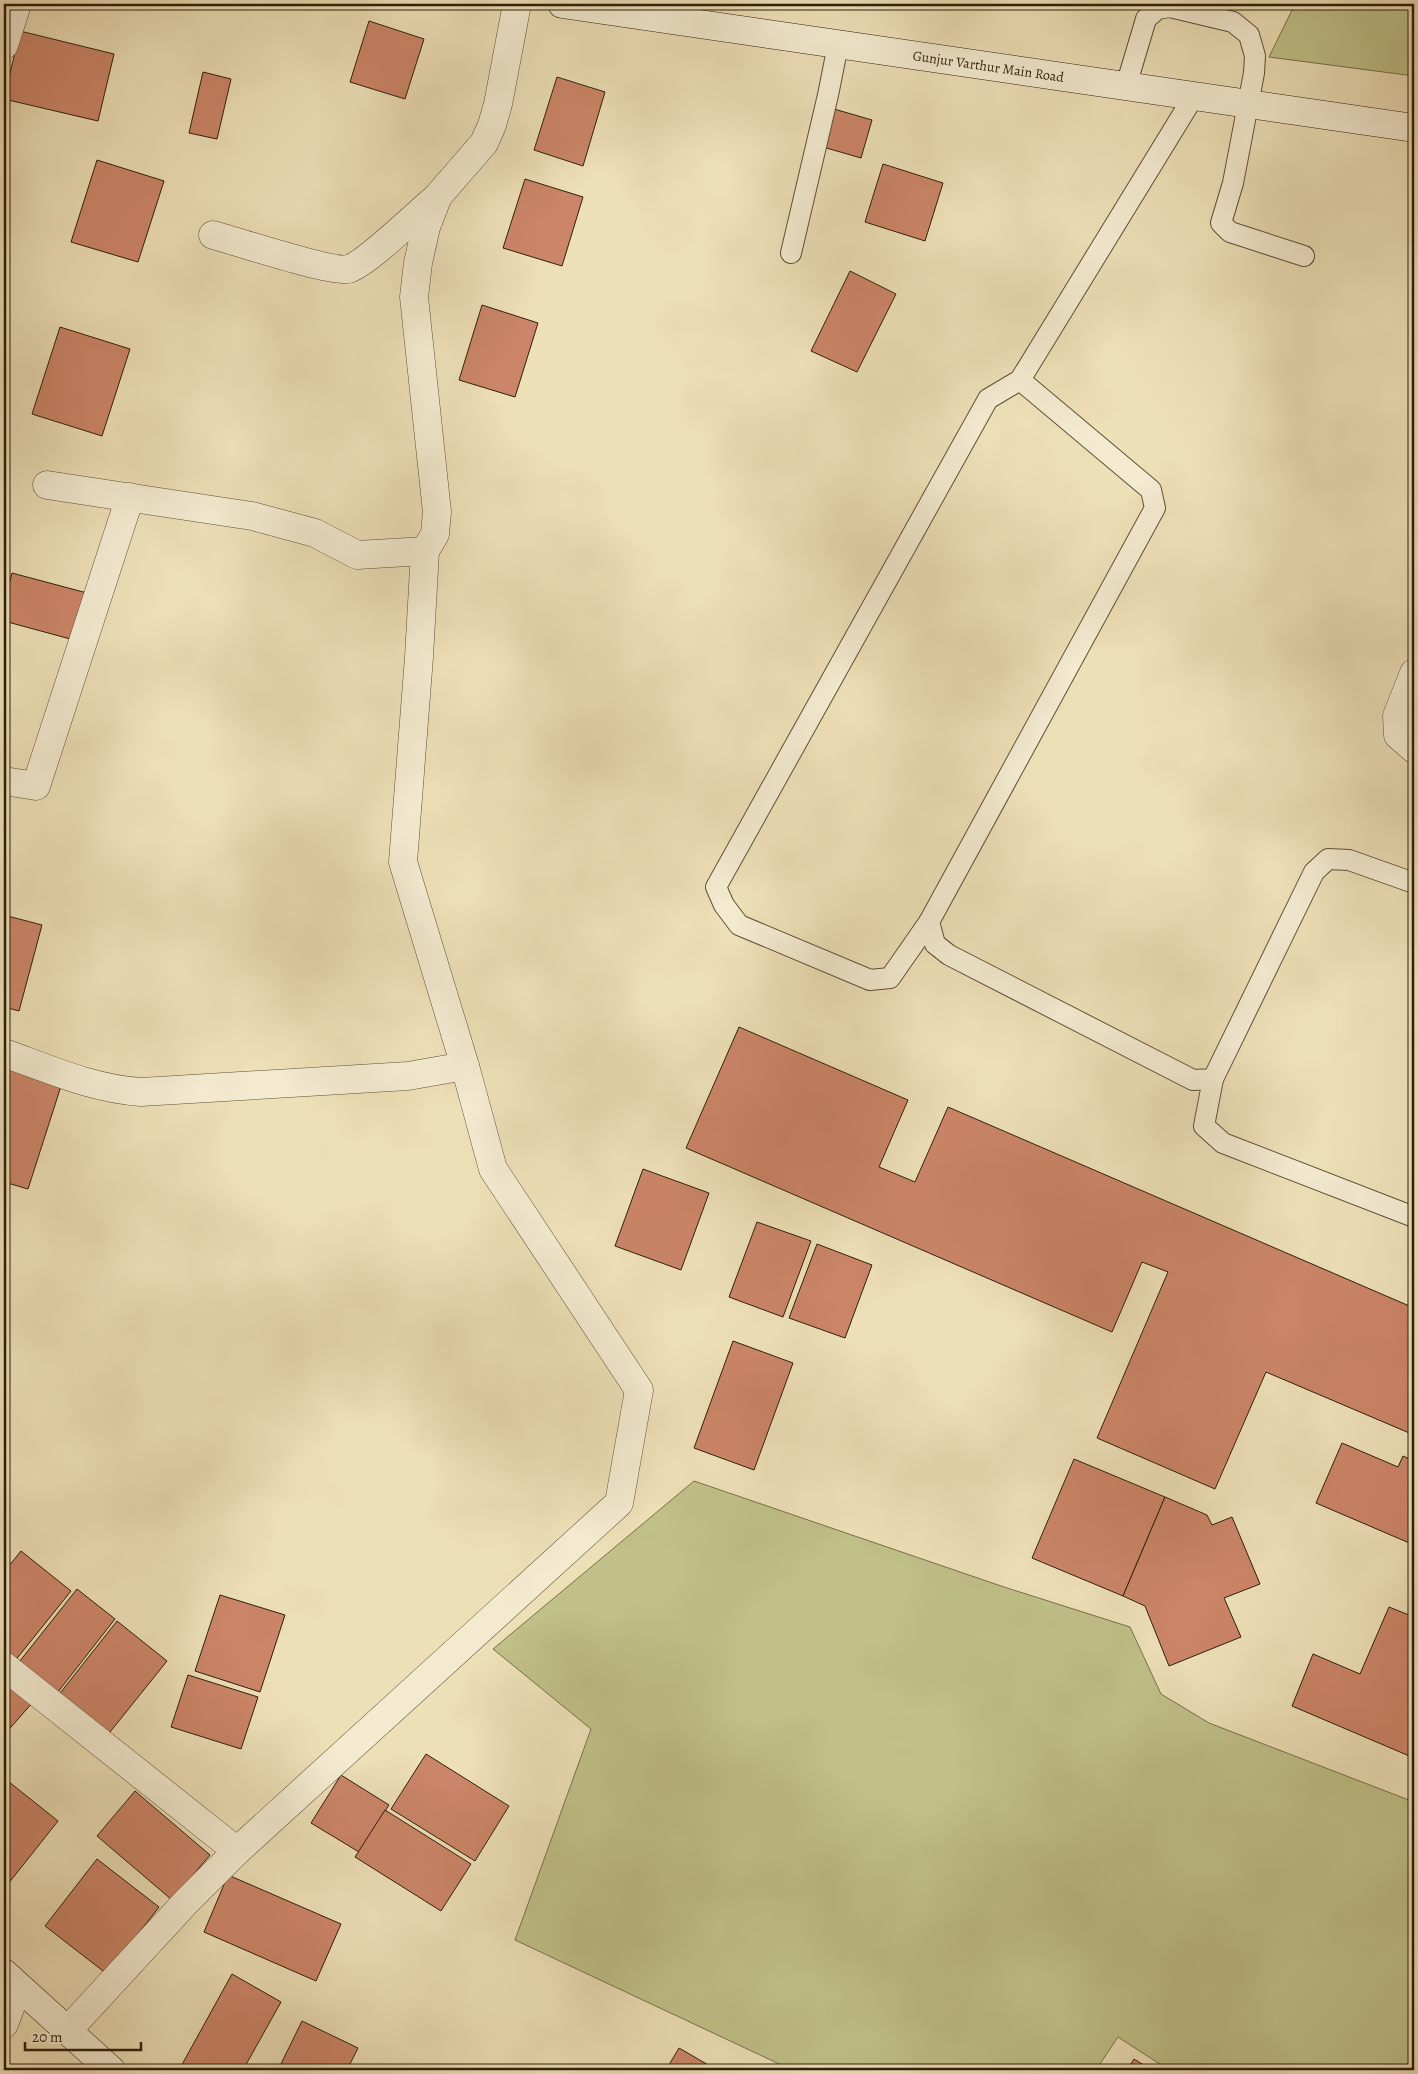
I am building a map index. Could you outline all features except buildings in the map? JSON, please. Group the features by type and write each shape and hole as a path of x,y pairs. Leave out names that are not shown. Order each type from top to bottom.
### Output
{"street":[{"path":"4,45 17,4"},
{"path":"214,235 326,267 348,269 367,258 438,196 484,144 498,104 517,4"},
{"name":"Gunjur Varthur Main Road","path":"562,4 1414,128"},
{"path":"68,2030 237,1851 620,1503 639,1390 493,1169 465,1066 403,862 426,550 435,534 437,512 414,297 418,263 426,227 438,196"},
{"path":"47,485 252,516 315,533 357,555 426,550"},
{"path":"4,781 36,786 130,497"},
{"path":"1414,673 1397,716 1398,735 1414,749"},
{"path":"4,1053 92,1084 118,1090 141,1092 408,1076 465,1066"},
{"path":"4,1666 237,1851"},
{"path":"11,1980 112,2070"},
{"path":"4,2024 11,1980"}],"lane":[{"path":"1126,86 1146,19 1158,10 1170,7 1233,22 1249,35 1254,64 1248,105 1233,183 1221,223 1230,232 1304,256"},
{"path":"791,253 838,45"},
{"path":"1020,380 1151,490 1155,508 929,922 890,978 870,980 738,925 724,905 716,887 988,399 1020,380 1194,96"},
{"path":"1414,883 1350,860 1328,859 1314,872 1213,1079 1204,1126 1223,1143 1414,1218"},
{"path":"929,922 935,944 949,955 1193,1080 1213,1079"}],"green space":[{"path":"1295,4 1414,4 1414,76 1269,57"},
{"path":"694,1481 1004,1587 1130,1627 1161,1694 1209,1723 1414,1802 1414,2070 1169,2070 1118,2037 1096,2070 792,2070 515,1940 591,1729 493,1649"}]}
